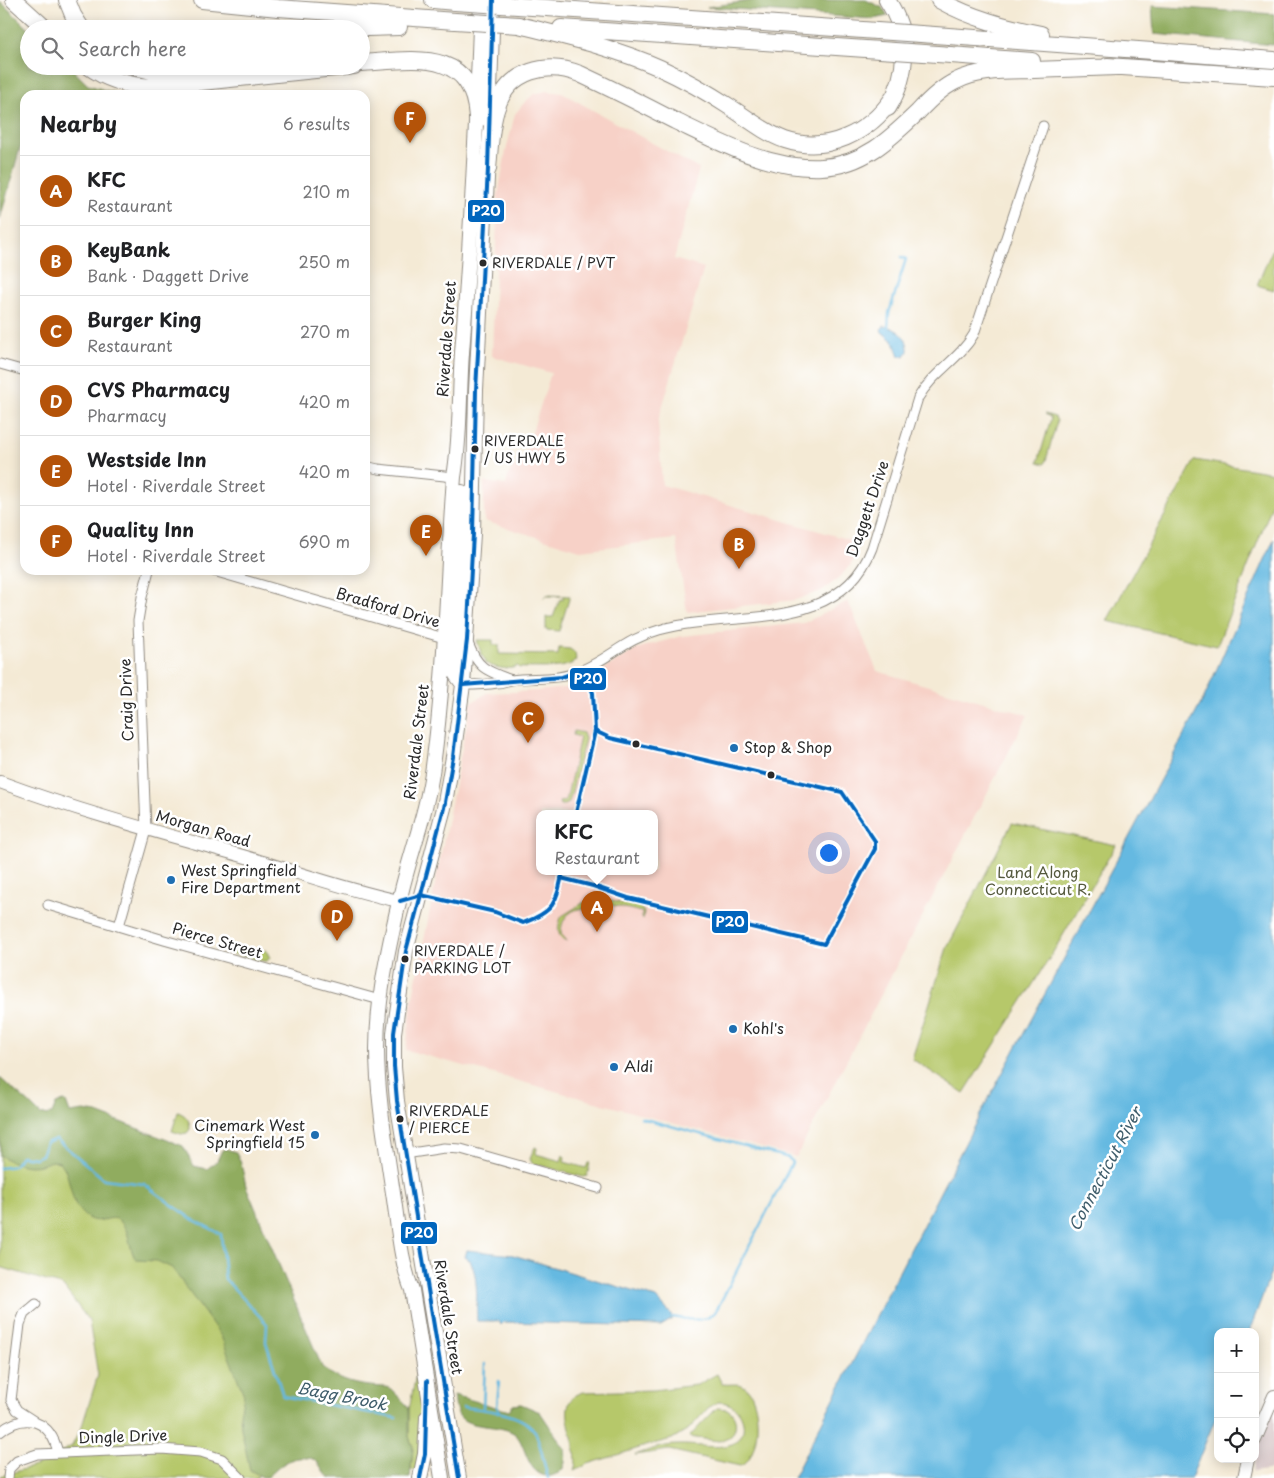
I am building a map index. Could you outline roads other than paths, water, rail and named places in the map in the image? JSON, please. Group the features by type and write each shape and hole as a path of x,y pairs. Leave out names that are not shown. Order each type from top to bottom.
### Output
{"highway":[{"path":"14,0 36,20"},
{"path":"67,0 76,20"},
{"path":"202,0 278,8 1268,77"},
{"path":"433,0 1268,60"},
{"path":"518,6 547,0"},
{"path":"704,134 736,147 788,156 821,155 847,147 865,135 881,118 893,98 900,84 903,68 904,43 899,22 887,0"},
{"path":"939,0 962,12 996,24 1112,48"},
{"path":"370,28 421,27 455,20"},
{"path":"519,25 599,46 646,62 710,94 771,134 785,140 800,143 823,144 850,136 874,121 893,98"},
{"path":"370,63 406,61 434,62 451,68 462,76 472,90 477,117"},
{"path":"488,169 494,116 501,98 512,83 522,76 533,70 544,68 560,68 580,74 741,150 776,162 807,167 836,165 858,159 877,148 895,134 939,92 952,83 966,77 1001,71 1117,67"},
{"path":"102,75 123,83 153,87 268,75"}],"main road":[{"name":"Riverdale Street","path":"442,1478 412,1290 406,1268 391,1176 379,1088 377,1048 380,1000 399,901 425,811 433,768 440,704 454,477 458,454 459,386 477,117 481,0"},
{"name":"Riverdale Street","path":"459,1478 397,1101 394,1033 406,951 444,808 463,685 473,534 476,390 488,169 494,0"},
{"path":"440,704 450,693 463,685 456,675 454,663 460,589 462,480 458,454"},
{"name":"Morgan Road","path":"0,782 55,802 146,830 353,890 399,901"},
{"path":"399,901 421,895"},
{"path":"399,901 418,909"},
{"path":"391,1176 400,1197 411,1263 416,1266 420,1265 422,1258"},
{"path":"420,1478 426,1454 428,1389"},
{"path":"1259,1431 1274,1396"},
{"path":"1244,1478 1247,1463"}],"street":[{"name":"Daggett Drive","path":"463,685 556,678 573,674 595,664 633,639 664,628 810,608 835,595 851,582 864,564 872,548 918,398 930,382 966,347 974,334 1043,126"},
{"path":"0,364 20,370"},
{"path":"370,467 454,477"},
{"name":"Craig Drive","path":"120,926 146,830 138,621 148,575"},
{"name":"Bradford Drive","path":"227,575 444,638"},
{"path":"467,640 472,654 486,671 511,680"},
{"name":"Pierce Street","path":"48,905 380,1000"},
{"path":"405,1154 444,1148 461,1149 598,1188"},
{"path":"36,1304 24,1314 20,1324 11,1400 17,1410 47,1429 55,1440 58,1453"},
{"path":"0,1432 18,1423 34,1421"},
{"name":"Dingle Drive","path":"8,1478 9,1469 17,1461 37,1454 161,1449 201,1452 222,1459 241,1478"}],"water":[{"path":"884,326 898,331 904,337 908,346 905,356 899,356 894,342 882,332 881,329"},
{"name":"Connecticut River","path":"1274,539 1274,1265 1250,1328 1214,1328 1214,1422 1191,1478 793,1478 974,1126 1204,698"},
{"path":"467,1250 513,1255 656,1298 671,1314 671,1320 661,1326 504,1322 501,1325 499,1321 477,1321 475,1276 470,1261 465,1257"}],"waterway":[{"path":"888,327 889,313 906,259 901,257"},
{"path":"641,1118 789,1158 792,1163 716,1311 707,1318 701,1319 671,1317"},
{"name":"Bagg Brook","path":"0,1168 14,1166 21,1156 35,1158 42,1155 46,1143 56,1139 104,1179 144,1184 190,1218 221,1234 225,1279 267,1324 266,1342 283,1396 396,1418"},
{"path":"483,1409 485,1364"},
{"path":"499,1381 497,1407 499,1411"},
{"name":"Bagg Brook","path":"463,1407 513,1416 530,1426 535,1432 541,1448 548,1478"}],"place":[{"name":"Quality Inn","path":"410,143"},
{"name":"RIVERDALE / PVT","path":"483,263"},
{"name":"RIVERDALE / US HWY 5","path":"475,449"},
{"name":"Westside Inn","path":"426,556"},
{"name":"KeyBank","path":"739,569"},
{"name":"Burger King","path":"528,743"},
{"name":"Stop & Shop","path":"734,748"},
{"name":"West Springfield Fire Department","path":"171,880"},
{"name":"KFC","path":"597,932"},
{"name":"CVS Pharmacy","path":"337,941"},
{"name":"RIVERDALE / PARKING LOT","path":"405,959"},
{"name":"Kohl's","path":"733,1029"},
{"name":"Aldi","path":"614,1067"},
{"name":"RIVERDALE / PIERCE","path":"400,1119"},
{"name":"Cinemark West Springfield 15","path":"315,1135"}],"park label":[{"name":"Land Along Connecticut R.","path":"1038,882"}]}
